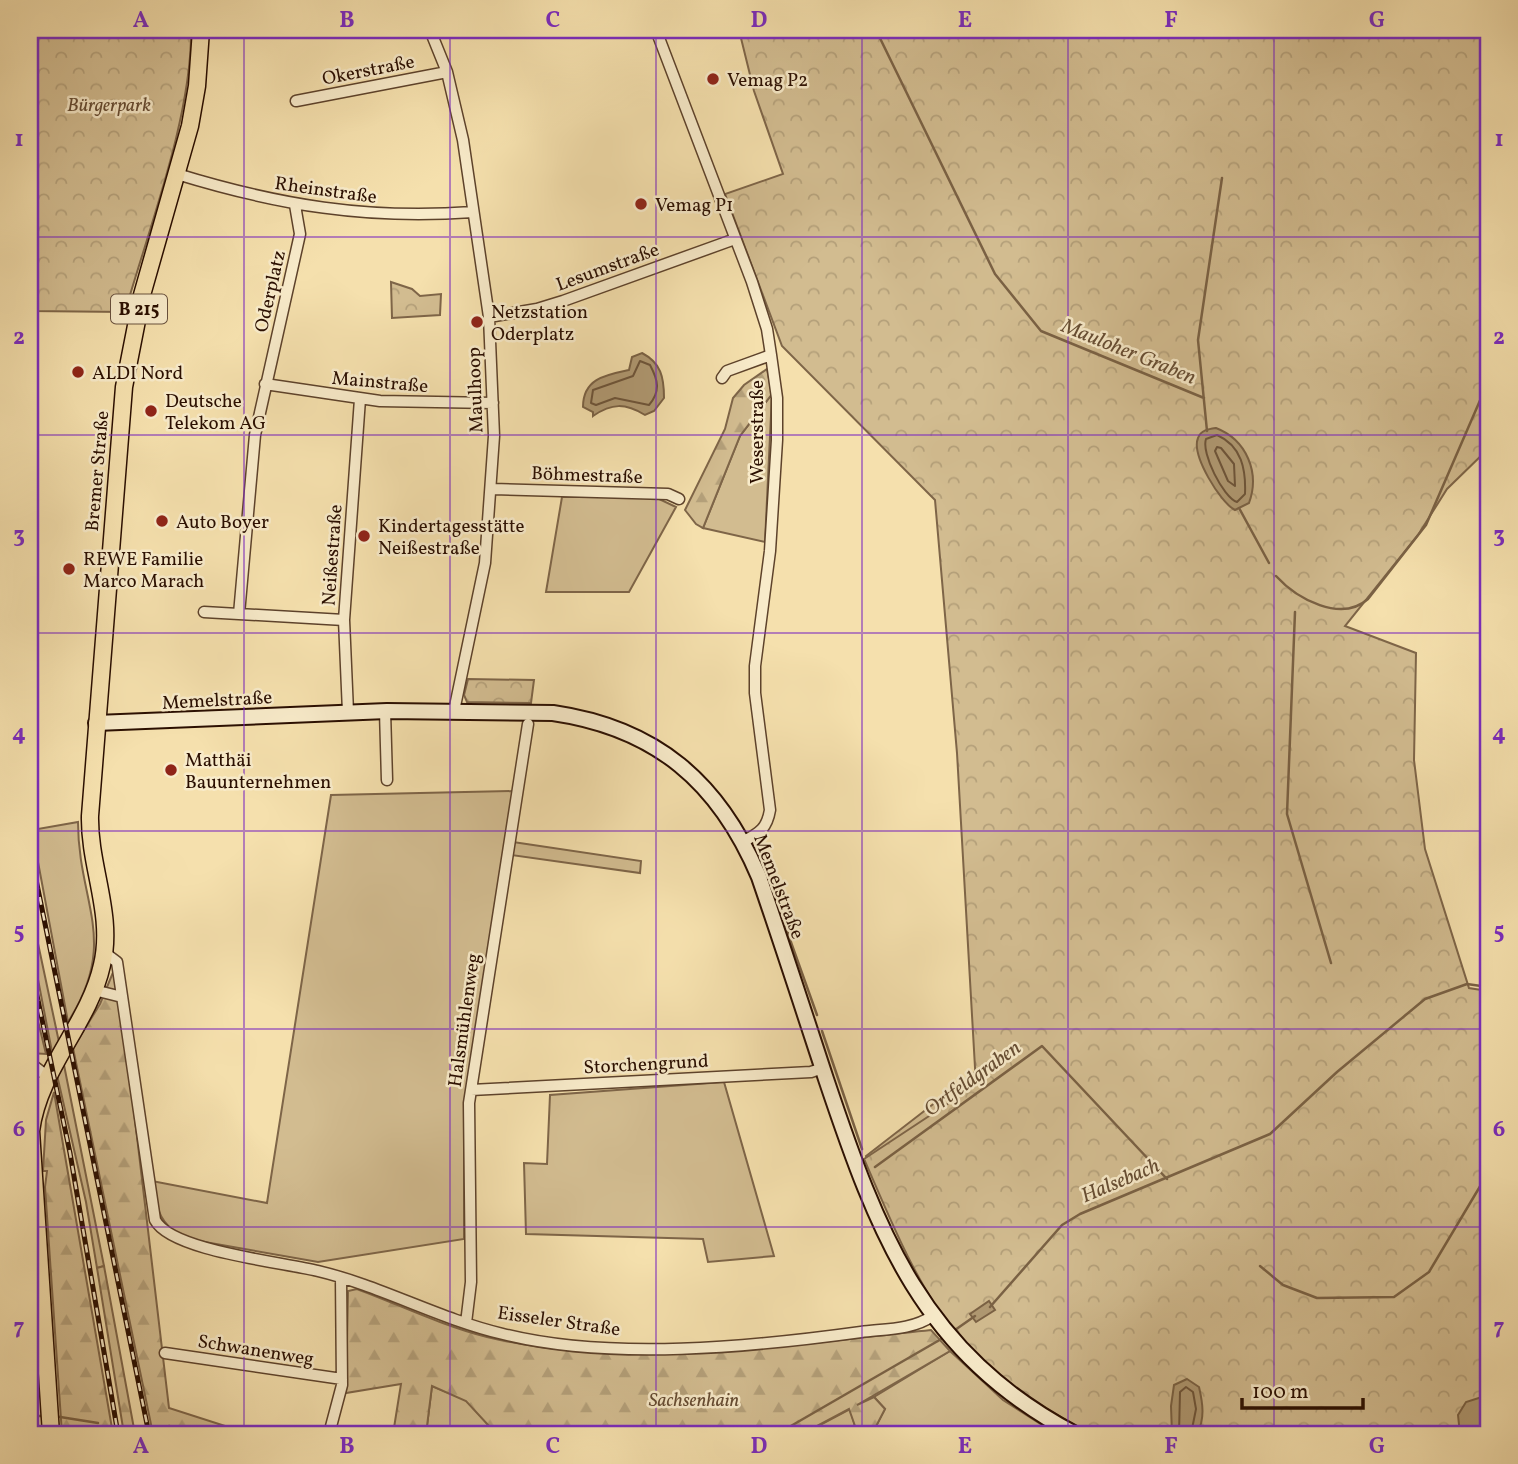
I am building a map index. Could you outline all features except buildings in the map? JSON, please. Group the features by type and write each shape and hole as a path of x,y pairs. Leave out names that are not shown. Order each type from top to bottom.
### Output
{"main road":[{"name":"Bremer Straße","path":"48,1077 94,990 105,953 106,920 89,832 124,387 142,295 177,174 197,86 201,30"},
{"name":"B 215","path":"48,1077 33,1117 31,1192 51,1422"}],"street":[{"name":"Maulhoop","path":"430,30 447,72 463,140 489,317 493,403 493,489 485,563 454,711"},
{"name":"Weserstraße","path":"656,30 767,329 777,398 770,551 755,666 755,693 769,810 768,822 761,832 744,841"},
{"name":"Okerstraße","path":"296,101 447,72"},
{"name":"Rheinstraße","path":"177,174 295,205 392,216 473,212"},
{"name":"Oderplatz","path":"239,614 255,435 300,234 295,205"},
{"name":"Lesumstraße","path":"489,317 537,309 563,301 735,239"},
{"path":"722,378 727,371 771,355"},
{"name":"Mainstraße","path":"265,384 360,400 426,404 493,403"},
{"name":"Neißestraße","path":"348,712 344,620 360,400"},
{"name":"Böhmestraße","path":"493,489 668,494 679,499"},
{"path":"205,612 344,620"},
{"name":"Memelstraße","path":"96,723 385,711 553,713 578,717 624,731 664,752 690,772 729,816 744,841 875,1217 898,1263 932,1316"},
{"path":"385,711 387,780"},
{"name":"Halsmühlenweg","path":"466,1323 471,1282 467,1138 471,1090 528,724"},
{"name":"Eisseler Straße","path":"105,953 117,962 145,1167 159,1228 181,1242 341,1278 504,1335 546,1341 663,1348 813,1339 914,1325 932,1316"},
{"path":"94,990 122,997"},
{"path":"30,1063 48,1077"},
{"name":"Storchengrund","path":"471,1090 811,1072 823,1068"},
{"path":"329,1434 342,1379 341,1278"},
{"path":"932,1316 947,1334 1010,1394 1075,1434"},
{"name":"Schwanenweg","path":"165,1353 342,1379"}],"green space":[{"name":"Bürgerpark","path":"30,30 191,30 189,63 177,135 125,312 30,311 30,111 37,110 30,58"},
{"path":"739,30 1488,30 1488,449 1447,489 1418,535 1345,626 1416,653 1414,760 1425,849 1469,988 1488,991 1488,1434 1092,1434 1033,1401 978,1359 949,1325 912,1266 864,1159 976,1085 957,753 935,500 782,346 725,194 783,174 754,91"},
{"path":"391,282 412,289 420,296 441,294 440,315 392,318"},
{"path":"767,369 772,394 740,436 703,528 696,524 685,510 725,429 733,398 744,385"},
{"path":"772,394 765,542 703,528 740,436"},
{"path":"562,497 655,497 676,507 629,592 546,592"},
{"path":"468,679 534,680 531,703 467,702 464,695"},
{"path":"514,791 464,1105 464,1239 318,1262 182,1238 163,1220 152,1181 267,1203 331,795"},
{"path":"78,822 94,944 91,968 83,993 68,1022 32,830"},
{"path":"513,842 641,861 640,873 511,855"},
{"path":"30,906 59,1042 52,1052 30,938"},
{"path":"114,970 131,1086 169,1408 250,1434 153,1434 73,1048 100,1004"},
{"path":"30,988 46,1054 30,1053"},
{"path":"64,1065 104,1266 97,1268 86,1202 57,1075"},
{"path":"976,1071 978,1081 869,1165 866,1156"},
{"path":"724,1082 774,1256 708,1262 703,1239 526,1234 524,1163 547,1164 550,1095"},
{"path":"54,1092 113,1434 62,1434 45,1187 47,1171 43,1171 46,1120"},
{"path":"104,1266 135,1434 124,1434 97,1268"},
{"name":"Sachsenhain","path":"357,1289 487,1337 597,1353 709,1352 931,1330 950,1351 857,1405 874,1397 885,1409 872,1434 849,1434 855,1426 849,1409 802,1434 490,1434 491,1428 466,1401 432,1386 426,1434 393,1434 401,1384 346,1393 348,1291"},
{"path":"30,1340 33,1342 38,1434 30,1434"},
{"path":"950,1351 1003,1400 1056,1434 872,1434 885,1409 874,1397"},
{"path":"432,1386 466,1400 491,1428 490,1434 426,1434"},
{"path":"850,1409 855,1426 849,1434 803,1434"}],"water":[{"path":"642,353 653,361 662,377 664,398 654,411 645,415 619,406 593,416 593,412 583,407 591,384 612,374 629,370 632,357"},
{"path":"1216,428 1236,441 1243,449 1252,469 1249,503 1235,510 1215,488 1199,455 1199,435"},
{"path":"989,1301 995,1310 976,1322 970,1314"},
{"path":"1187,1379 1199,1387 1201,1423 1197,1434 1172,1434 1171,1406 1174,1385"},
{"path":"1482,1397 1488,1411 1485,1430 1482,1434 1460,1434 1458,1415 1466,1402"}],"waterway":[{"name":"Mauloher Graben","path":"876,30 995,274 1041,331 1204,398"},
{"path":"1207,431 1198,340 1222,178"},
{"name":"Mauloher Graben","path":"1276,576 1295,593 1320,605 1345,609 1368,599 1426,525 1488,382"},
{"name":"Mauloher Graben","path":"1239,508 1269,563"},
{"path":"1295,612 1287,814 1331,963"},
{"name":"Ortfeldgraben","path":"777,881 788,934 817,1015"},
{"name":"Halsebach","path":"990,1307 1062,1225 1080,1214 1270,1134 1337,1072 1425,999 1467,984 1488,987"},
{"name":"Ortfeldgraben","path":"822,1031 862,1149"},
{"name":"Ortfeldgraben","path":"875,1167 1042,1046 1167,1179"},
{"path":"1260,1266 1283,1285 1317,1298 1394,1297 1429,1272 1488,1173"},
{"name":"Halsebach","path":"955,1330 975,1316"},
{"name":"Halsebach","path":"777,1434 943,1338"},
{"name":"Halsebach","path":"30,1416 44,1416"},
{"name":"Halsebach","path":"54,1416 98,1423"},
{"name":"Halsebach","path":"169,1426 192,1434"}],"railway":[{"path":"30,850 149,1434"},
{"path":"30,962 70,1153 118,1434"}],"place":[{"name":"Vemag P2","path":"713,79"},
{"name":"Vemag P1","path":"641,204"},
{"name":"Netzstation Oderplatz","path":"477,322"},
{"name":"ALDI Nord","path":"78,372"},
{"name":"Deutsche Telekom AG","path":"151,411"},
{"name":"Auto Boyer","path":"162,521"},
{"name":"Kindertagesstätte Neißestraße","path":"364,536"},
{"name":"REWE Familie Marco Marach","path":"69,569"},
{"name":"Matthäi Bauunternehmen","path":"171,770"}]}
